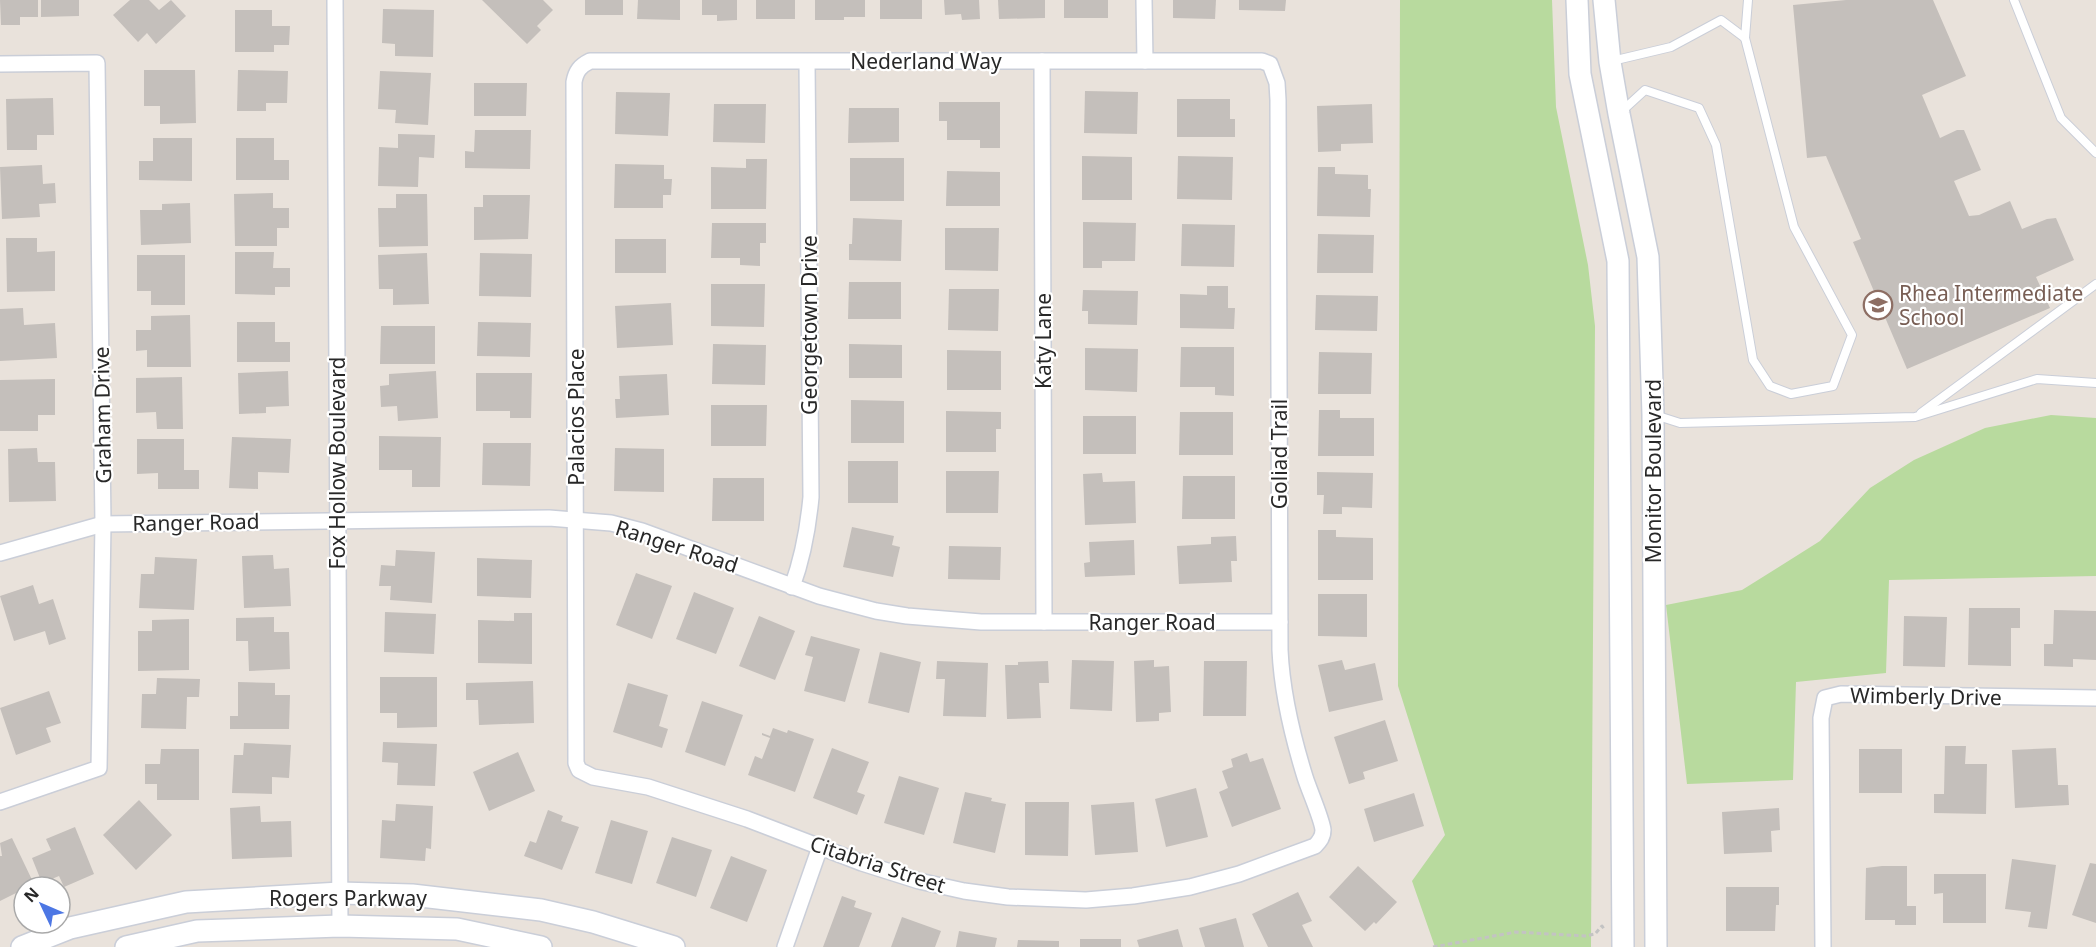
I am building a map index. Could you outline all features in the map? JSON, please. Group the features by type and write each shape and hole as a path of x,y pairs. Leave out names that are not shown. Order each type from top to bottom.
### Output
{"street":[{"name":"Fox Hollow Boulevard","path":"335,0 340,926"},
{"path":"1144,0 1145,61"},
{"name":"Monitor Boulevard","path":"1577,0 1580,74 1618,261 1623,947"},
{"name":"Monitor Boulevard","path":"1604,0 1610,62 1648,257 1653,415 1656,947"},
{"name":"Nederland Way","path":"582,65 590,61 1252,61 1270,64"},
{"name":"Katy Lane","path":"1042,61 1044,622"},
{"name":"Georgetown Drive","path":"792,586 803,556 811,497 807,62"},
{"name":"Graham Drive","path":"0,64 97,63 103,524 99,768 0,802"},
{"name":"Goliad Trail","path":"1270,64 1277,83 1278,100 1281,672 1295,742 1323,829 1322,839"},
{"name":"Palacios Place","path":"579,770 576,763 574,82 576,73 582,65"},
{"name":"Ranger Road","path":"0,553 103,524 549,518 611,523 642,531 844,604 907,616 981,622 1280,622"},
{"name":"Wimberly Drive","path":"1824,947 1821,718 1825,699 1841,694 2096,698"},
{"name":"Citabria Street","path":"579,770 593,777 648,787 747,819 919,881 964,891 1018,898 1086,900 1133,896 1190,887 1239,874 1308,850 1322,839"},
{"path":"785,947 820,847"},
{"name":"Rogers Parkway","path":"22,947 70,928 186,902 340,893 412,895 510,905 565,915 674,947"},
{"name":"Rogers Parkway","path":"126,947 197,931 340,926 457,929 541,947"},
{"path":"1610,938 1623,947"}],"lane":[{"path":"1619,114 1645,90 1699,108 1716,145 1753,360 1770,386 1791,394 1833,386 1852,335 1794,227 1744,38 1748,0"},
{"path":"2014,0 2061,117 2096,153"},
{"path":"1610,62 1671,47 1721,20 1744,38"},
{"path":"1915,417 2096,284"},
{"path":"1653,415 1680,423 1915,417 2037,379 2096,383"}],"path":[{"path":"1433,947 1516,932 1585,936 1595,934 1602,926 1610,938"}],"green space":[{"path":"1400,0 1552,0 1556,107 1588,265 1595,326 1591,947 1435,947 1412,881 1445,835 1398,686"},
{"path":"2051,415 2096,418 2096,576 1889,580 1886,673 1796,682 1793,780 1687,784 1666,605 1742,590 1820,541 1870,488 1914,460 1985,428"}],"building":[{"path":"0,0 38,0 38,17 20,17 20,25 1,25"},
{"path":"41,0 79,0 79,16 41,17"},
{"path":"130,0 149,0 159,10 171,0 186,16 156,44 147,33 138,42 113,15"},
{"path":"482,0 543,0 553,10 537,26 541,30 527,44"},
{"path":"585,0 623,0 623,15 585,15"},
{"path":"638,0 680,0 680,20 637,19"},
{"path":"702,0 737,0 737,20 717,21 717,15 702,15"},
{"path":"756,0 795,0 795,19 756,19"},
{"path":"815,0 865,0 865,17 815,20"},
{"path":"880,0 922,0 922,19 880,19"},
{"path":"944,0 979,0 980,19 962,20 961,14 945,15"},
{"path":"998,0 1045,0 1045,18 999,19"},
{"path":"1064,0 1108,0 1108,18 1064,18"},
{"path":"1173,0 1216,0 1215,19 1173,18"},
{"path":"1239,0 1286,0 1285,11 1239,10"},
{"path":"1846,0 1933,0 1966,76 1922,95 1940,138 1957,130 1964,130 1981,170 1954,181 1969,216 1979,215 2010,201 2022,229 2047,219 2056,218 2074,260 2036,277 2050,308 1907,369 1853,242 1861,239 1826,156 1807,158 1793,5"},
{"path":"383,9 434,10 433,57 395,56 395,44 382,43"},
{"path":"235,10 272,10 272,26 290,26 289,45 274,45 274,52 235,52"},
{"path":"144,70 195,70 196,123 160,124 160,106 144,106"},
{"path":"238,70 288,71 287,103 266,103 266,111 237,111"},
{"path":"380,71 431,73 428,125 395,123 396,110 378,109"},
{"path":"474,83 527,83 526,116 474,116"},
{"path":"1085,91 1138,92 1137,134 1084,133"},
{"path":"616,92 670,93 668,136 615,134"},
{"path":"53,98 54,135 37,135 37,150 7,150 6,99"},
{"path":"1177,99 1230,99 1230,119 1235,119 1235,137 1177,137"},
{"path":"939,102 1000,102 1000,148 980,148 980,140 947,140 947,121 939,121"},
{"path":"714,104 766,104 765,143 713,142"},
{"path":"1372,104 1373,143 1341,144 1341,151 1318,152 1317,106"},
{"path":"849,108 899,108 899,142 848,143"},
{"path":"475,130 531,130 530,169 465,168 465,151 474,152"},
{"path":"398,134 435,135 434,158 419,157 418,187 378,186 379,147 398,148"},
{"path":"153,138 192,138 192,181 139,180 139,161 153,161"},
{"path":"236,138 274,138 274,160 289,160 289,180 236,180"},
{"path":"1082,156 1132,157 1132,200 1082,200"},
{"path":"1178,156 1233,157 1232,200 1177,199"},
{"path":"850,158 904,158 904,201 850,201"},
{"path":"746,159 767,159 766,209 711,209 711,167 746,168"},
{"path":"615,164 664,165 664,179 672,179 671,195 663,195 663,208 614,208"},
{"path":"42,165 43,184 55,183 56,203 39,204 40,217 2,219 0,167"},
{"path":"1318,167 1335,167 1335,174 1368,175 1368,189 1371,189 1370,217 1317,216"},
{"path":"947,171 1000,172 1000,206 946,206"},
{"path":"273,193 273,208 289,208 289,228 277,228 277,246 235,246 234,194"},
{"path":"396,194 427,194 428,246 379,247 378,208 396,208"},
{"path":"483,195 530,195 528,239 474,240 474,207 483,207"},
{"path":"190,203 191,243 141,245 140,210 162,210 162,204"},
{"path":"853,218 902,220 901,261 849,260"},
{"path":"1083,222 1136,223 1135,261 1102,261 1102,268 1083,268"},
{"path":"712,223 766,223 766,243 760,243 760,266 740,265 740,258 711,258"},
{"path":"1182,224 1235,225 1234,267 1181,266"},
{"path":"945,228 999,228 998,271 945,270"},
{"path":"1318,234 1374,235 1373,273 1317,273"},
{"path":"6,238 37,238 37,252 55,251 55,291 7,292"},
{"path":"615,239 666,239 666,273 615,273"},
{"path":"235,252 274,252 273,268 290,268 290,287 275,287 275,295 235,294"},
{"path":"427,253 429,304 393,305 393,289 379,289 378,255"},
{"path":"480,253 532,254 531,297 479,296"},
{"path":"137,255 185,255 185,305 151,305 151,291 137,291"},
{"path":"849,282 901,282 901,319 848,319"},
{"path":"711,284 765,284 764,327 711,326"},
{"path":"1207,286 1228,286 1228,308 1235,308 1234,329 1180,328 1180,294 1207,295"},
{"path":"949,289 999,289 998,331 948,330"},
{"path":"1083,290 1138,291 1137,325 1088,324 1088,311 1082,311"},
{"path":"1316,295 1378,296 1377,331 1315,330"},
{"path":"671,303 673,345 617,348 615,306"},
{"path":"23,308 24,325 55,323 57,358 0,361 0,309"},
{"path":"190,315 191,367 147,367 147,350 136,351 136,330 151,330 151,316"},
{"path":"237,322 275,322 275,342 290,342 290,362 237,362"},
{"path":"478,322 531,323 530,357 477,356"},
{"path":"381,326 435,326 435,364 380,364"},
{"path":"713,344 766,345 765,385 712,384"},
{"path":"849,344 902,345 902,378 849,378"},
{"path":"1181,347 1234,347 1234,396 1215,395 1215,387 1180,387"},
{"path":"1085,348 1138,349 1137,392 1085,390"},
{"path":"947,350 1001,351 1001,390 947,390"},
{"path":"1319,352 1372,353 1371,394 1318,394"},
{"path":"288,371 289,406 266,407 266,413 239,414 238,373"},
{"path":"436,371 438,418 398,421 397,406 381,407 380,386 389,385 389,374"},
{"path":"476,373 532,373 531,418 510,418 510,411 476,411"},
{"path":"667,374 669,415 616,418 615,399 620,399 619,376"},
{"path":"182,377 183,429 157,429 156,412 136,413 136,378"},
{"path":"55,379 55,415 38,415 38,431 0,431 0,380"},
{"path":"851,400 904,401 904,443 851,443"},
{"path":"711,405 767,405 766,446 711,446"},
{"path":"1319,410 1340,410 1340,418 1374,418 1374,456 1318,456"},
{"path":"946,411 1001,412 1001,429 996,429 996,452 946,452"},
{"path":"1180,412 1233,412 1233,455 1179,455"},
{"path":"1083,416 1136,416 1136,454 1083,454"},
{"path":"379,436 441,437 440,487 412,487 412,470 379,470"},
{"path":"232,437 291,439 289,473 258,472 258,489 229,488"},
{"path":"137,439 184,439 184,470 199,470 199,489 158,489 158,473 137,474"},
{"path":"483,443 531,443 530,486 482,485"},
{"path":"37,448 38,462 55,462 56,501 9,502 8,449"},
{"path":"615,448 664,449 664,492 614,491"},
{"path":"848,461 898,461 898,503 848,503"},
{"path":"946,471 999,471 998,513 946,513"},
{"path":"1317,472 1373,473 1372,508 1342,507 1342,514 1323,514 1324,495 1317,495"},
{"path":"1102,473 1103,482 1135,481 1136,523 1085,525 1083,474"},
{"path":"1183,476 1235,476 1235,519 1182,519"},
{"path":"713,478 764,478 764,521 712,521"},
{"path":"852,527 894,536 892,545 900,547 893,577 843,567"},
{"path":"1318,530 1336,530 1336,537 1373,538 1373,580 1318,580"},
{"path":"1236,536 1237,561 1231,561 1232,582 1179,584 1177,546 1211,544 1211,537"},
{"path":"1134,540 1135,575 1085,577 1084,563 1090,562 1089,542"},
{"path":"949,546 1001,547 1000,580 948,579"},
{"path":"396,550 435,552 432,603 390,600 391,586 379,586 381,565 395,566"},
{"path":"273,555 274,569 289,568 291,606 244,608 242,556"},
{"path":"155,557 197,559 194,610 139,608 141,574 154,574"},
{"path":"477,558 532,560 531,598 477,596"},
{"path":"636,573 672,586 652,639 616,625"},
{"path":"33,585 39,604 53,599 66,639 49,645 45,631 14,641 0,596"},
{"path":"694,592 734,608 716,654 676,639"},
{"path":"1318,594 1367,594 1367,637 1318,636"},
{"path":"1969,608 2020,608 2020,628 2011,628 2011,666 1968,665"},
{"path":"2054,610 2096,611 2096,660 2073,659 2073,667 2044,666 2044,644 2053,644"},
{"path":"385,612 436,614 434,654 384,652"},
{"path":"514,613 532,613 532,664 478,663 478,620 514,621"},
{"path":"759,616 795,631 775,680 739,666"},
{"path":"1904,616 1947,617 1945,667 1903,666"},
{"path":"274,617 274,632 289,632 290,669 249,671 248,641 236,641 236,618"},
{"path":"189,619 189,670 138,671 138,631 152,631 152,620"},
{"path":"811,636 860,649 845,702 804,691 813,657 805,655"},
{"path":"880,652 921,662 909,713 868,703"},
{"path":"1072,660 1114,661 1112,711 1070,709"},
{"path":"1154,660 1154,667 1169,666 1171,712 1159,713 1159,721 1136,722 1134,661"},
{"path":"1342,660 1345,670 1375,663 1383,700 1329,712 1318,665"},
{"path":"937,661 988,663 986,717 943,716 945,679 936,679"},
{"path":"1048,661 1049,683 1039,683 1041,718 1007,719 1005,665"},
{"path":"1204,661 1247,661 1246,716 1203,716"},
{"path":"380,677 437,677 437,727 397,728 397,713 380,713"},
{"path":"157,678 200,679 199,697 187,697 186,729 141,728 142,694 156,694"},
{"path":"533,681 534,723 479,725 478,700 466,700 466,683"},
{"path":"238,682 275,683 275,695 290,695 289,729 230,729 230,716 238,716"},
{"path":"628,683 668,695 659,726 668,729 662,748 613,732"},
{"path":"49,691 61,723 46,728 51,742 16,755 0,708"},
{"path":"702,701 743,715 725,766 685,752"},
{"path":"1385,720 1398,761 1363,772 1365,779 1349,784 1334,737"},
{"path":"773,728 787,733 788,730 814,739 795,792 748,775 755,756 762,759 770,738 762,733 770,736"},
{"path":"383,742 437,744 435,786 397,785 398,763 382,762"},
{"path":"244,743 291,745 289,778 272,777 272,794 232,793 234,755 243,755"},
{"path":"1945,746 1966,746 1965,764 1987,764 1986,814 1934,813 1934,794 1944,794"},
{"path":"832,748 869,762 857,792 865,795 857,815 813,798"},
{"path":"2056,748 2058,785 2068,785 2069,805 2015,808 2012,750"},
{"path":"161,749 199,749 199,800 157,800 157,784 145,784 145,764 160,764"},
{"path":"1859,749 1902,749 1902,793 1859,793"},
{"path":"518,752 535,791 489,811 473,772"},
{"path":"1247,753 1250,762 1263,758 1281,809 1232,827 1219,792 1228,788 1222,771 1233,767 1231,759"},
{"path":"899,776 939,788 924,835 884,823"},
{"path":"1196,788 1208,837 1166,847 1155,799"},
{"path":"965,792 992,798 991,801 1006,804 995,853 953,843"},
{"path":"1414,793 1424,826 1374,842 1364,809"},
{"path":"139,800 172,835 136,870 103,835"},
{"path":"1025,802 1069,802 1068,856 1025,855"},
{"path":"1134,802 1138,852 1095,855 1091,805"},
{"path":"396,804 433,806 431,849 426,848 425,861 380,858 382,820 395,821"},
{"path":"260,806 261,822 291,821 292,857 232,859 230,808"},
{"path":"1779,808 1780,830 1771,831 1772,852 1724,854 1722,812"},
{"path":"548,810 563,816 561,821 579,827 562,870 524,856 530,841 536,843"},
{"path":"611,820 648,831 632,884 595,873"},
{"path":"75,827 94,874 72,884 72,875 39,875 32,858 51,850 46,839"},
{"path":"672,837 712,850 696,897 656,883"},
{"path":"12,838 30,875 12,875 12,895 0,901 0,856 2,856 0,843"},
{"path":"731,856 767,870 747,922 710,908"},
{"path":"2012,859 2056,865 2047,929 2028,927 2031,912 2005,909"},
{"path":"2090,863 2096,864 2096,923 2072,915"},
{"path":"1358,866 1397,902 1376,924 1374,922 1365,931 1329,897"},
{"path":"1907,866 1907,906 1916,906 1916,925 1895,925 1895,920 1865,920 1866,868"},
{"path":"1934,874 1986,874 1986,923 1943,923 1943,893 1934,894"},
{"path":"1726,887 1779,887 1775,931 1726,931"},
{"path":"1298,892 1312,921 1302,925 1313,947 1268,947 1252,914"},
{"path":"842,896 856,901 854,907 872,913 859,947 823,947"},
{"path":"902,917 941,931 935,947 891,947"},
{"path":"1236,918 1244,947 1205,947 1199,928"},
{"path":"1178,929 1183,947 1139,947 1137,940"},
{"path":"959,931 997,938 995,947 956,947"},
{"path":"1080,939 1121,939 1121,947 1080,947"},
{"path":"1018,940 1059,941 1059,947 1017,947"}],"place":[{"name":"Rhea Intermediate School","path":"1878,305"}]}
